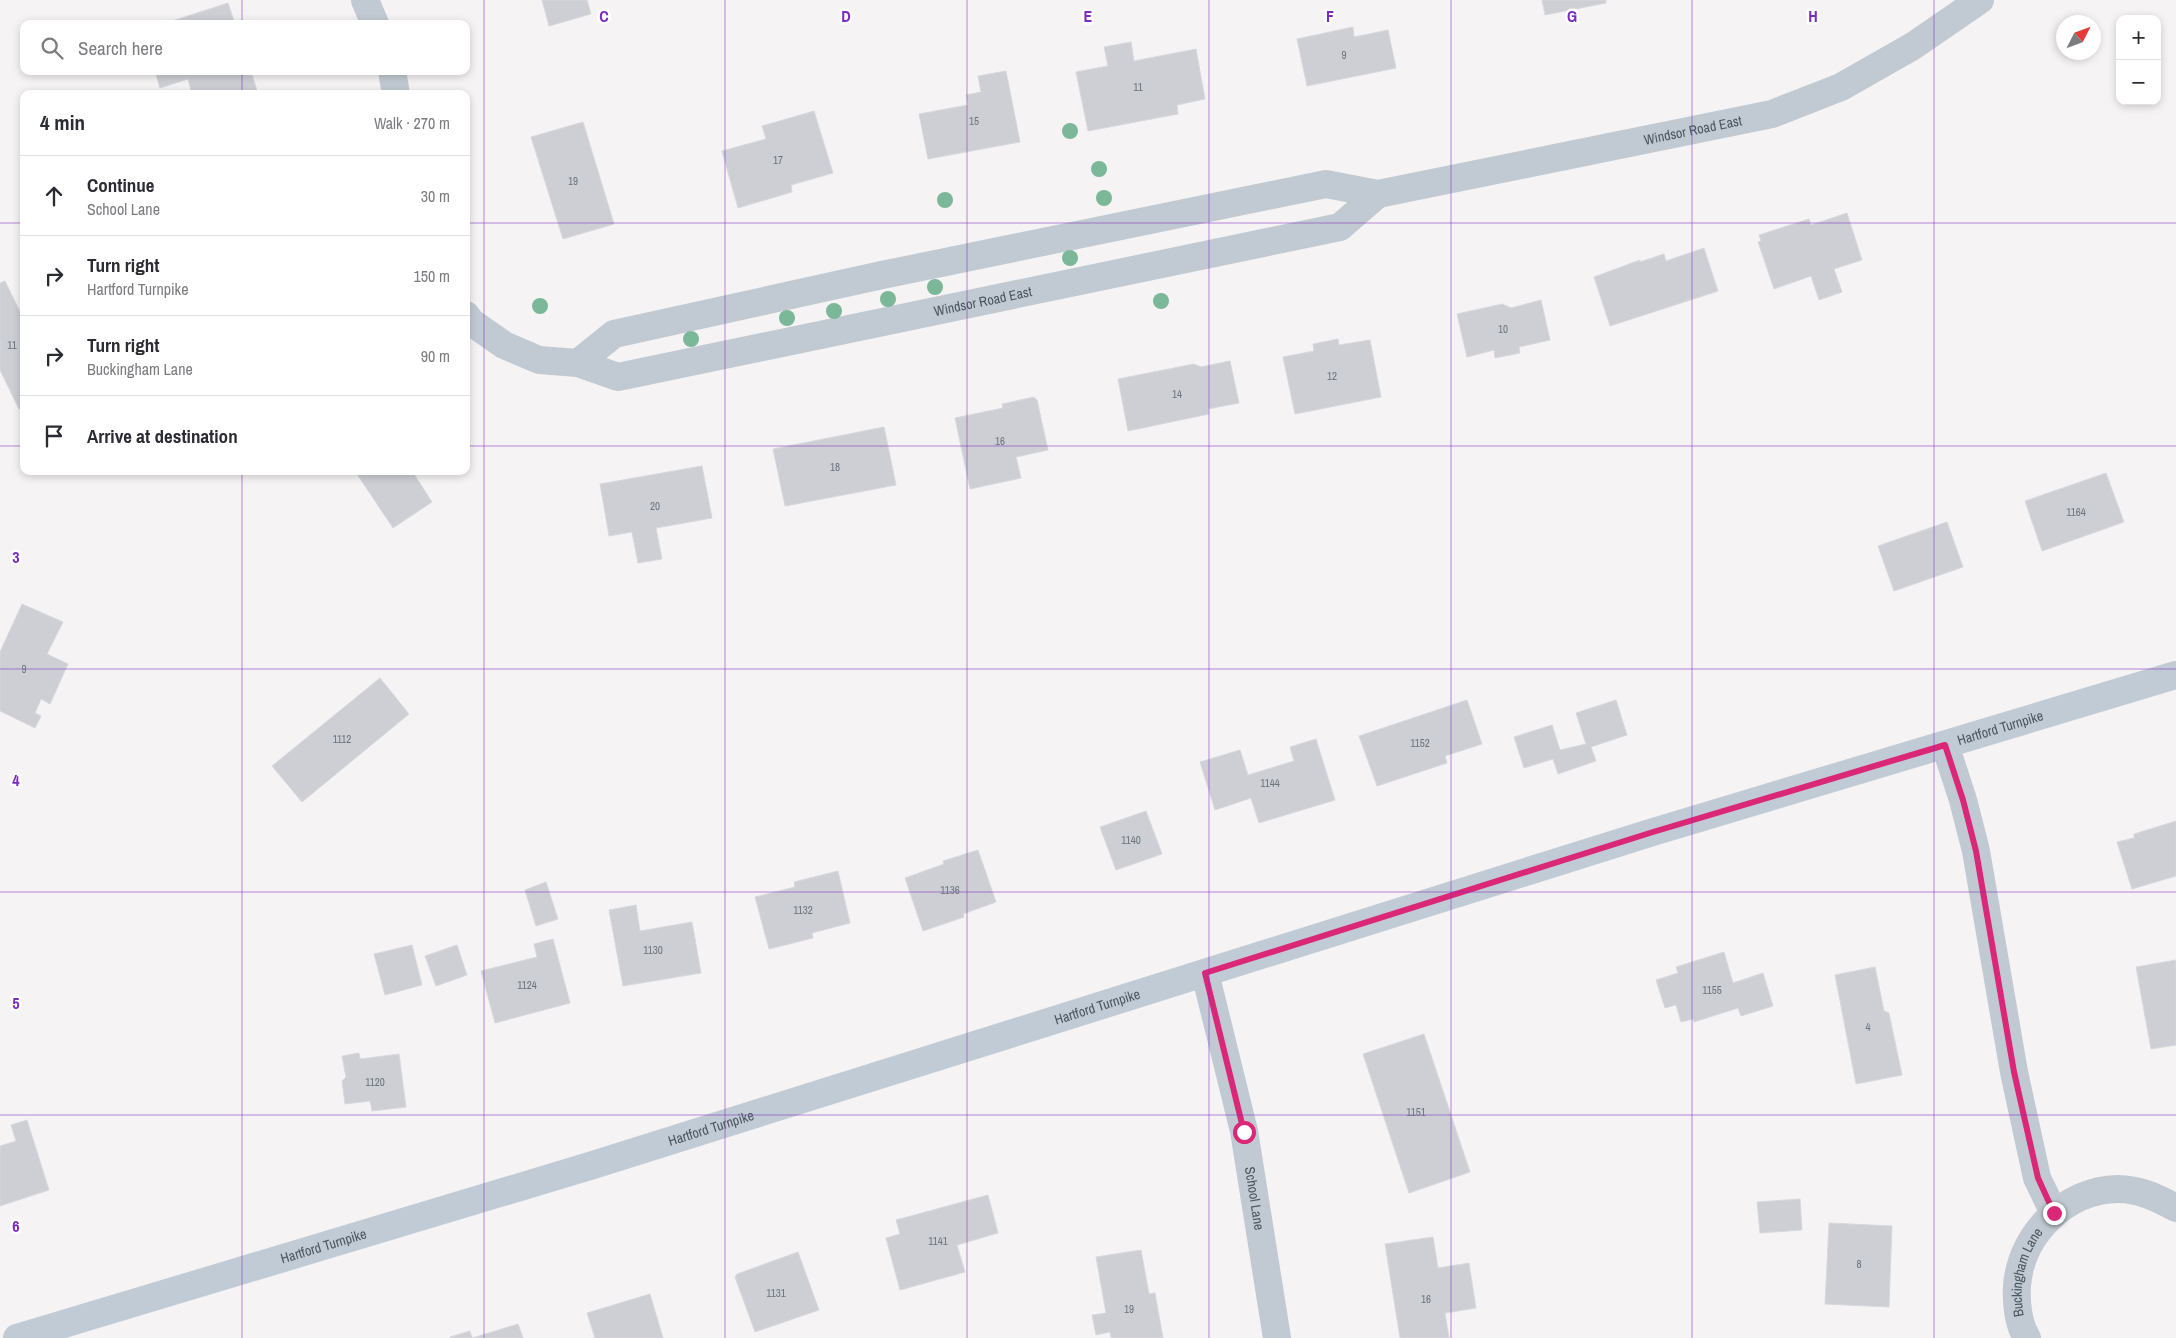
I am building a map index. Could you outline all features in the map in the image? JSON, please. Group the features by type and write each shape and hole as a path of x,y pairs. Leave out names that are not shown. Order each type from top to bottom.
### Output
{"main road":[{"name":"Hartford Turnpike","path":"18,1338 698,1132 1653,832 2176,675"}],"street":[{"path":"365,0 372,20"},
{"name":"Windsor Road East","path":"578,364 614,334 882,275 1326,184 1378,194 1772,114 1841,87 1913,46 1980,0"},
{"path":"393,75 395,90"},
{"name":"Windsor Road East","path":"470,321 504,345 539,360 578,364 618,377 1340,227 1378,194"},
{"name":"Buckingham Lane","path":"1945,745 1963,800 1976,851 2014,1072 2038,1178 2054,1213"},
{"name":"School Lane","path":"1205,973 1244,1132 1277,1338"},
{"name":"Buckingham Lane","path":"2027,1338 2016,1302 2018,1269 2032,1238 2054,1213 2084,1196 2118,1189 2153,1195 2176,1208"}],"building":[{"path":"542,0 587,0 591,14 549,26"},
{"path":"1542,0 1606,0 1606,3 1545,15"},
{"path":"228,3 234,20 175,20"},
{"path":"1353,27 1354,37 1388,30 1396,68 1307,86 1297,39"},
{"path":"1131,42 1134,61 1196,49 1205,99 1177,105 1178,114 1088,131 1076,72 1108,66 1104,47"},
{"path":"1006,71 1020,142 928,159 919,114 968,105 966,95 981,92 978,76"},
{"path":"156,75 252,75 257,90 191,90 188,79 160,88"},
{"path":"814,111 833,173 791,185 792,192 738,208 722,151 766,139 762,126"},
{"path":"583,122 614,224 563,239 531,137"},
{"path":"1847,213 1862,260 1834,269 1842,292 1819,300 1811,276 1774,289 1758,242 1761,241 1759,235 1809,219 1811,225"},
{"path":"1704,248 1718,291 1610,326 1594,277 1640,260 1640,262 1664,254 1666,261"},
{"path":"5,281 20,312 19,409 0,370 0,283"},
{"path":"1541,300 1550,340 1519,347 1520,353 1495,358 1494,350 1467,357 1457,314 1502,304 1511,308"},
{"path":"1338,339 1339,345 1370,340 1381,397 1295,414 1283,357 1314,351 1313,344"},
{"path":"1230,361 1239,403 1208,409 1209,414 1128,431 1118,379 1194,364 1201,367"},
{"path":"1034,397 1037,400 1048,450 1016,457 1021,478 970,489 955,418 1003,408 1002,404"},
{"path":"884,427 896,485 785,506 773,449"},
{"path":"702,466 712,518 656,528 662,559 638,563 632,532 609,536 600,484"},
{"path":"2106,473 2124,522 2042,551 2025,501"},
{"path":"358,475 415,475 432,502 393,528"},
{"path":"1947,522 1963,567 1894,591 1878,546"},
{"path":"22,604 63,622 47,654 68,664 50,704 41,699 35,713 41,716 35,728 0,711 0,652"},
{"path":"380,678 409,714 302,802 272,766"},
{"path":"1467,700 1482,744 1445,756 1447,763 1377,786 1359,736"},
{"path":"1616,700 1627,735 1591,747 1596,761 1558,774 1553,759 1524,768 1514,737 1552,725 1560,750 1586,744 1576,713"},
{"path":"1316,739 1335,800 1259,823 1251,798 1215,810 1200,762 1240,750 1248,775 1294,761 1290,747"},
{"path":"1146,811 1162,854 1116,870 1100,827"},
{"path":"2176,821 2176,876 2132,889 2117,842 2134,838 2134,834"},
{"path":"978,850 996,902 963,914 964,917 923,931 905,878 944,864 943,861"},
{"path":"838,871 850,923 812,933 813,938 769,949 755,897 795,887 794,882"},
{"path":"546,882 558,919 536,926 525,890"},
{"path":"636,905 640,931 692,922 701,973 623,986 609,910"},
{"path":"553,939 570,1003 495,1023 481,971 537,957 534,944"},
{"path":"412,945 422,985 385,995 374,954"},
{"path":"457,945 467,975 436,986 425,956"},
{"path":"1724,952 1733,983 1763,973 1773,1006 1741,1016 1738,1008 1694,1022 1693,1019 1681,1022 1676,1005 1665,1008 1656,980 1678,973 1676,967"},
{"path":"2176,960 2176,1045 2151,1049 2136,967"},
{"path":"1875,967 1884,1011 1889,1013 1902,1075 1856,1084 1835,975"},
{"path":"1424,1034 1470,1172 1409,1193 1363,1054"},
{"path":"359,1053 360,1059 399,1054 406,1107 372,1111 370,1101 345,1104 342,1081 346,1077 342,1056"},
{"path":"27,1120 49,1190 0,1206 0,1146 16,1141 11,1125"},
{"path":"988,1195 998,1233 957,1245 965,1272 900,1290 886,1238 900,1234 896,1220"},
{"path":"1800,1199 1802,1230 1760,1233 1757,1202"},
{"path":"1829,1223 1892,1226 1889,1307 1825,1304"},
{"path":"1433,1237 1438,1268 1469,1263 1476,1308 1445,1313 1449,1338 1400,1338 1385,1244"},
{"path":"1141,1250 1149,1294 1155,1293 1163,1338 1111,1338 1110,1332 1096,1335 1092,1315 1106,1313 1096,1257"},
{"path":"798,1252 819,1310 755,1332 735,1277 737,1274"},
{"path":"650,1294 663,1338 595,1338 587,1313"},
{"path":"518,1324 523,1338 472,1338"},
{"path":"470,1331 472,1338 450,1338 450,1337"}],"route":[{"path":"1244,1132 1205,973 1653,832 1945,745 1963,800 1976,851 2014,1072 2038,1178 2054,1213"}]}
